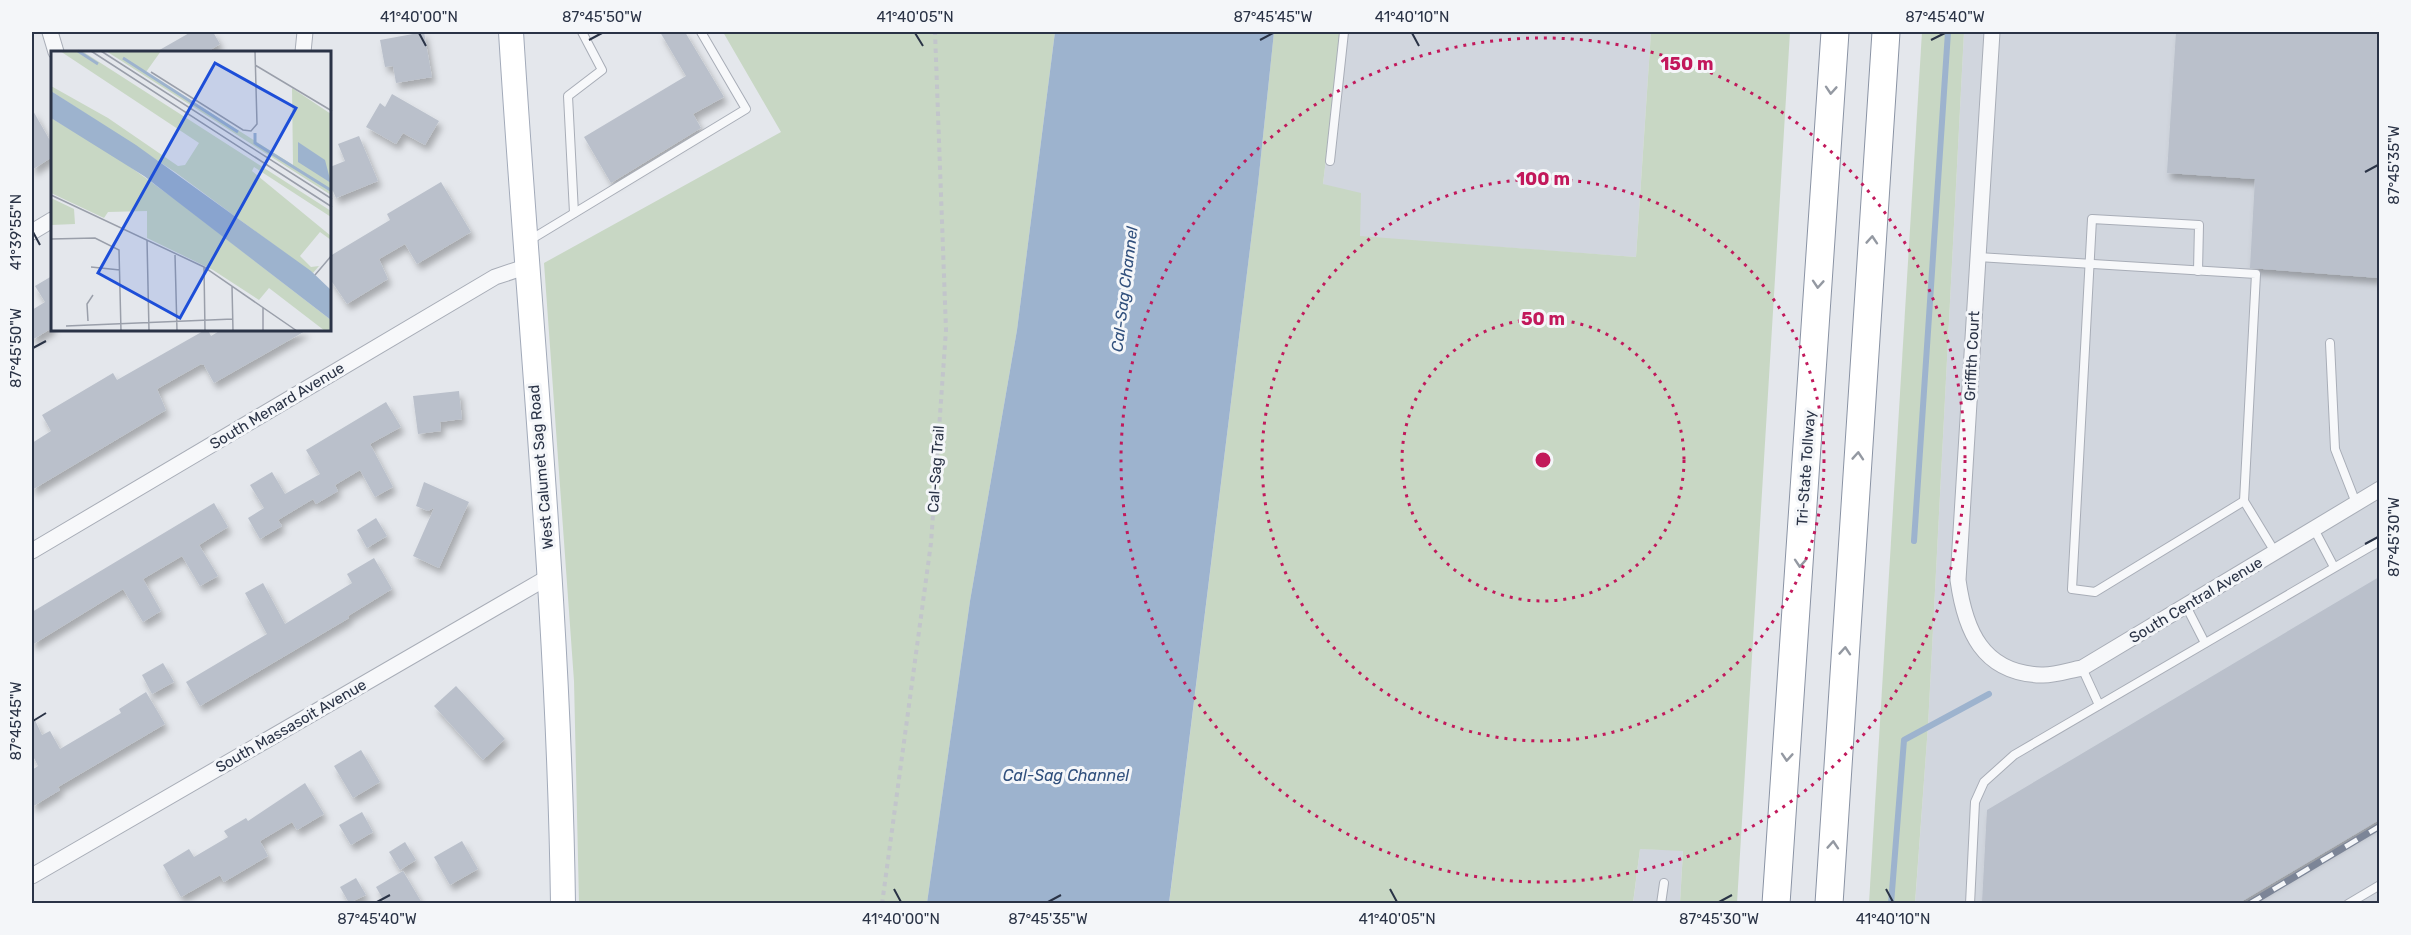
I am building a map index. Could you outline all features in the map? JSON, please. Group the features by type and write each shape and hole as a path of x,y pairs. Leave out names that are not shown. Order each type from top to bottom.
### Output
{"highway":[{"name":"Tri-State Tollway","path":"1776,903 1835,32"},
{"path":"1829,903 1886,32"}],"main road":[{"name":"West Calumet Sag Road","path":"511,32 525,255 550,576 562,903"}],"street":[{"path":"50,32 56,51"},
{"path":"303,51 305,32"},
{"name":"Griffith Court","path":"1992,32 1958,580 1963,612 1971,634 1986,653 2002,665"},
{"path":"32,232 51,221"},
{"name":"South Menard Avenue","path":"32,551 495,277 525,255"},
{"name":"South Central Avenue","path":"2002,665 2042,675 2082,668 2379,489"},
{"name":"South Massasoit Avenue","path":"32,876 550,576"}],"lane":[{"path":"573,213 568,96 602,70 582,32"},
{"path":"525,255 573,213 746,109 701,32"},
{"path":"1330,161 1344,32"},
{"path":"2198,271 2199,225 2092,219 2072,589 2094,592 2244,501"},
{"path":"1978,257 2256,274 2244,501 2275,552"},
{"path":"2330,343 2335,449 2356,503"},
{"path":"2314,529 2334,567"},
{"path":"1970,903 1975,802 1984,782 2014,755 2379,541"},
{"path":"2186,606 2205,643"},
{"path":"2082,668 2099,705"},
{"path":"1661,903 1664,883"},
{"path":"2348,903 2379,885"}],"path":[{"name":"Cal-Sag Trail","path":"882,903 931,543 946,330 936,32"}],"shaded area":[{"path":"1341,32 1651,32 1636,257 1360,237 1323,184"},
{"path":"1964,32 2379,32 2379,903 1915,904 1928,726"},
{"path":"1640,849 1683,850 1680,903 1633,904"}],"green space":[{"path":"723,32 1055,32 1017,330 970,601 927,903 579,903 574,681 544,263 781,132"},
{"path":"1274,32 1341,32 1323,184 1361,193 1360,236 1636,257 1651,32 1790,32 1737,903 1680,903 1683,851 1640,849 1633,903 1169,904 1258,184"},
{"path":"1922,32 1964,32 1928,726 1915,903 1869,903"}],"water":[{"name":"Cal-Sag Channel","path":"1055,32 1274,32 1258,184 1169,903 927,903 970,601 1017,330"}],"building":[{"path":"191,32 213,32 220,44 209,51 158,51"},
{"path":"424,32 432,77 396,83 393,66 385,67 380,40"},
{"path":"660,32 685,32 724,97 693,114 701,128 611,183 584,137 686,76"},
{"path":"2176,32 2379,32 2379,278 2250,268 2255,179 2167,173"},
{"path":"392,94 439,121 425,145 403,133 396,144 366,127 380,103 385,107"},
{"path":"32,109 51,142 51,158 32,170"},
{"path":"359,136 378,181 336,198 332,189 332,166 345,161 338,144"},
{"path":"441,182 471,232 417,264 405,244 379,259 388,279 347,304 332,282 332,255 390,220 387,214"},
{"path":"51,277 51,329 32,340 32,310 45,302 35,286"},
{"path":"201,332 209,332 211,336 218,332 303,332 214,383 204,365 201,364 157,389 166,410 32,490 32,443 51,431 42,415 113,373 117,380"},
{"path":"459,391 462,419 440,422 441,431 418,434 413,396"},
{"path":"386,402 401,427 370,444 393,487 375,497 360,470 335,485 338,491 316,504 313,499 278,520 282,526 260,539 248,518 264,508 250,485 272,472 285,494 320,474 306,450"},
{"path":"424,482 469,502 439,568 413,556 434,508 428,511 416,506"},
{"path":"214,503 228,527 199,545 218,576 200,586 182,556 143,579 161,611 143,622 123,589 32,645 32,612"},
{"path":"376,518 387,536 367,548 357,530"},
{"path":"374,558 392,589 348,616 349,618 200,706 186,682 267,634 245,593 263,583 285,624 352,583 347,574"},
{"path":"2379,577 2379,820 2239,903 1982,903 1987,810"},
{"path":"163,663 174,682 152,694 142,675"},
{"path":"456,686 505,739 483,760 434,706"},
{"path":"146,692 165,724 58,787 60,790 32,807 32,770 38,766 32,754 32,714 42,735 50,731 60,749 121,713 119,709"},
{"path":"361,750 380,782 353,798 334,766"},
{"path":"305,783 324,814 297,830 292,822 260,841 268,856 224,882 220,875 181,897 163,865 189,849 194,857 228,837 224,831 246,818 248,821"},
{"path":"362,812 373,832 351,845 339,825"},
{"path":"462,841 478,869 450,885 434,857"},
{"path":"405,842 416,860 400,870 389,852"},
{"path":"403,871 422,903 385,903 376,887"},
{"path":"356,878 366,895 349,903 340,887"}],"waterway":[{"path":"1914,541 1948,32"},
{"path":"1891,904 1904,740 1989,694"}],"railway":[{"path":"2249,904 2380,826"}]}
